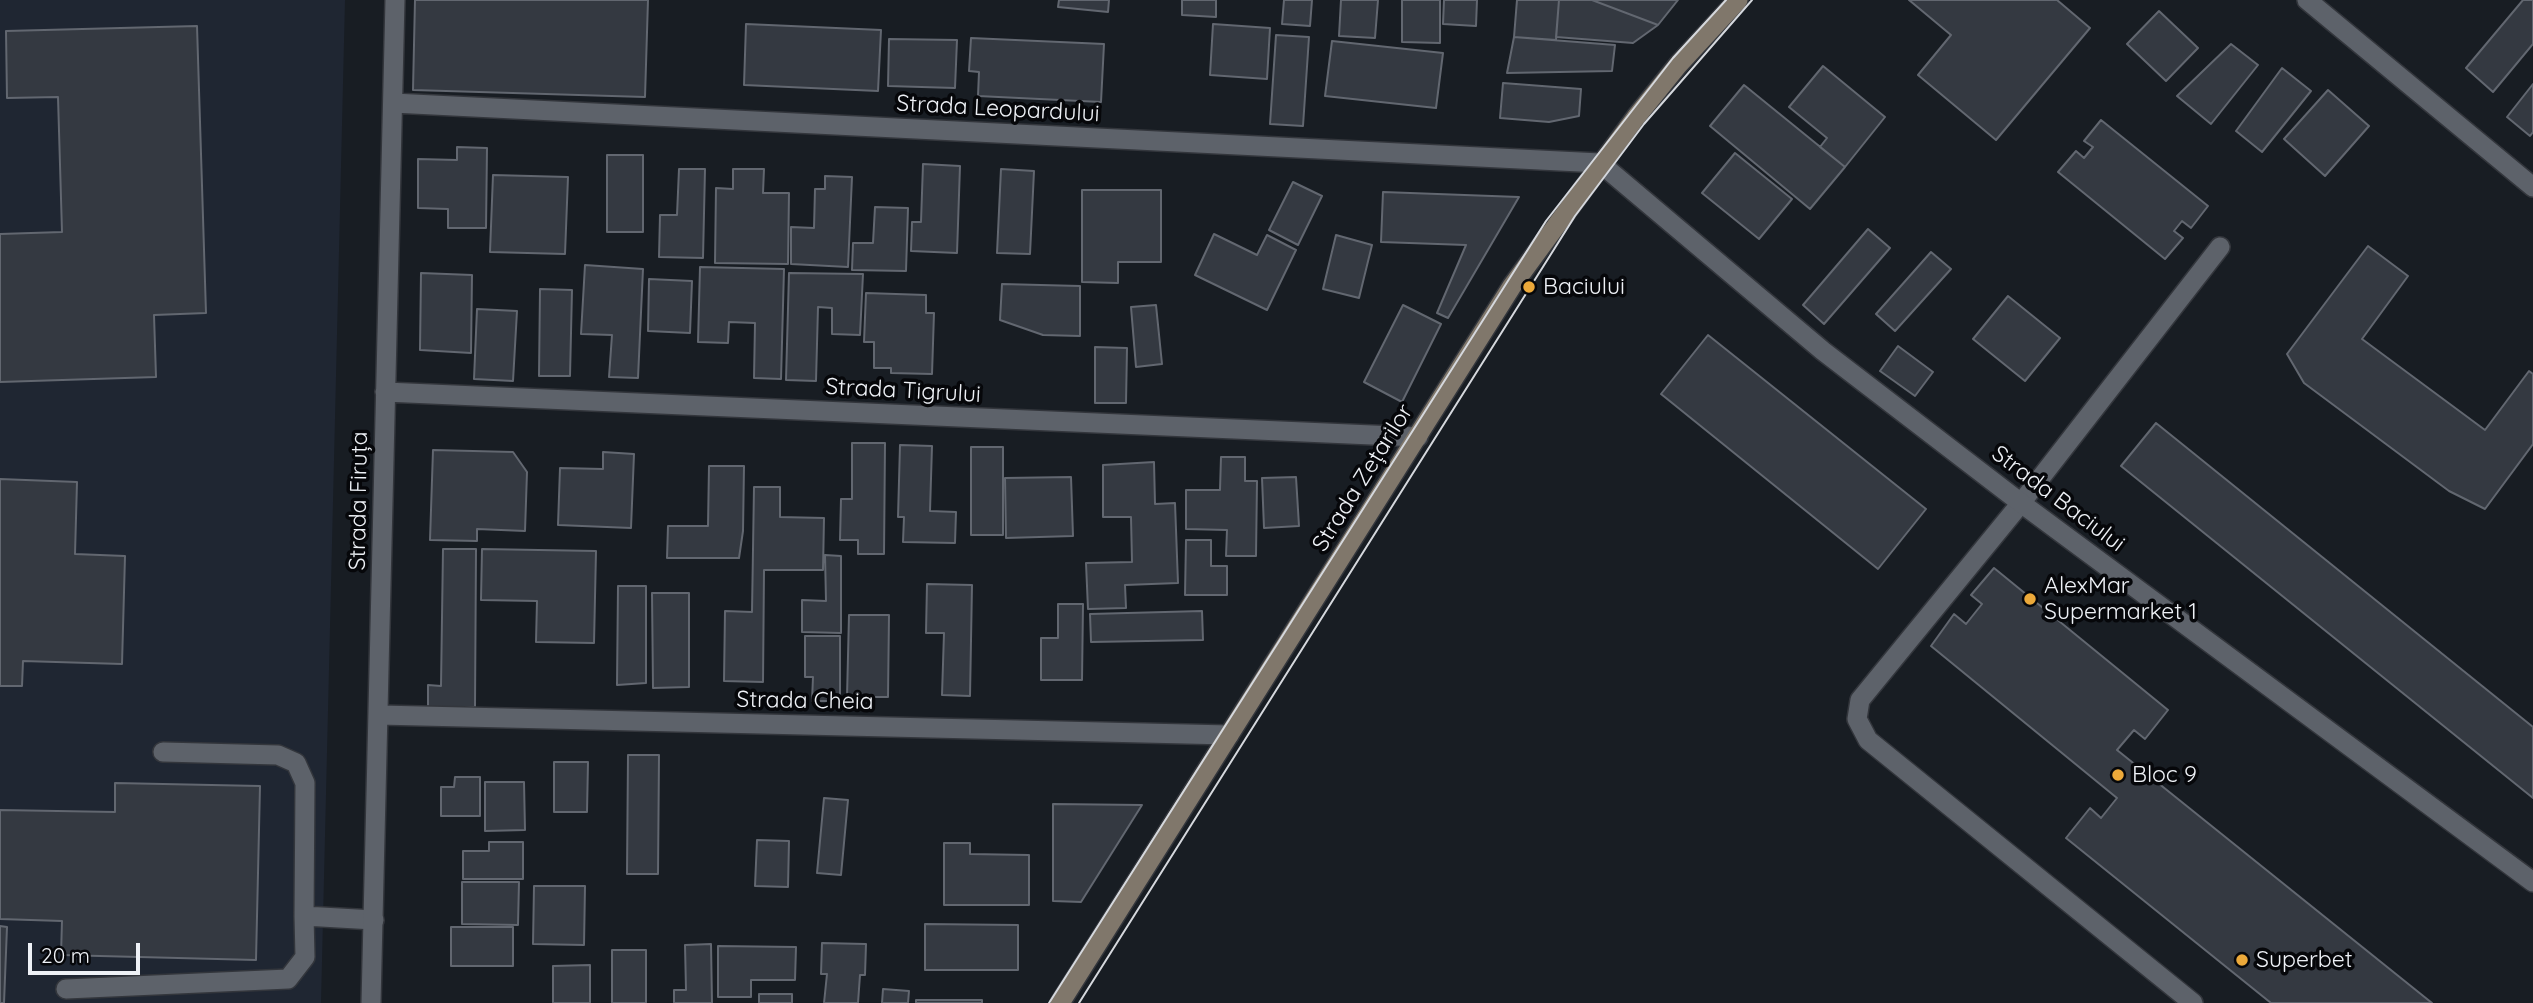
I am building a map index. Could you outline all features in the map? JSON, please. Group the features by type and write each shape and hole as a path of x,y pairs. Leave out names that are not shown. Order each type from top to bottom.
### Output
{"main road":[{"name":"Strada Zețarilor","path":"1059,1003 1512,286 1600,163 1678,65 1738,0"}],"street":[{"name":"Strada Firuța","path":"371,1003 395,0"},
{"path":"2307,0 2533,187"},
{"name":"Strada Leopardului","path":"393,103 1600,163"},
{"name":"Strada Baciului","path":"1600,163 1823,351 2021,503 2533,882"},
{"path":"2193,1003 1868,740 1857,719 1860,700 2021,503 2220,247"},
{"name":"Strada Tigrului","path":"385,392 1418,437"},
{"name":"Strada Cheia","path":"379,715 1229,735"},
{"path":"66,989 288,979 305,957 305,783 296,763 278,755 163,752"},
{"path":"304,916 373,920"}],"shaded area":[{"path":"0,0 345,0 321,1003 0,1003"}],"building":[{"path":"415,0 648,0 645,97 413,90"},
{"path":"1059,0 1109,0 1108,12 1058,7"},
{"path":"1182,0 1216,0 1216,17 1182,15"},
{"path":"1284,0 1312,0 1310,26 1282,24"},
{"path":"1341,0 1378,0 1375,38 1339,36"},
{"path":"1402,0 1440,0 1440,43 1402,42"},
{"path":"1444,0 1477,0 1476,26 1443,24"},
{"path":"1517,0 1559,0 1556,40 1514,37"},
{"path":"1559,0 1592,0 1658,25 1633,43 1556,37"},
{"path":"1592,0 1678,0 1658,25"},
{"path":"1909,0 2057,0 2090,28 1996,140 1918,75 1951,35"},
{"path":"2523,0 2533,0 2533,44 2493,92 2466,68"},
{"path":"2159,11 2198,48 2166,81 2127,44"},
{"path":"746,24 881,30 878,91 744,85"},
{"path":"1213,24 1270,28 1267,79 1210,75"},
{"path":"197,26 206,313 154,315 156,377 0,382 0,234 62,232 58,97 7,98 6,31"},
{"path":"1276,35 1309,37 1303,126 1270,124"},
{"path":"1514,37 1615,45 1612,71 1507,73"},
{"path":"971,38 1104,44 1101,102 978,96 979,72 969,71"},
{"path":"889,39 957,40 955,88 888,86"},
{"path":"1332,41 1443,53 1436,108 1325,96"},
{"path":"2231,44 2258,65 2211,124 2177,96"},
{"path":"1823,66 1885,117 1845,167 1820,147 1827,138 1789,107"},
{"path":"2282,68 2311,91 2262,152 2236,131"},
{"path":"1503,83 1581,89 1579,116 1549,122 1500,118"},
{"path":"2533,84 2533,132 2530,136 2507,117"},
{"path":"1744,85 1845,167 1810,209 1710,126"},
{"path":"2328,90 2369,126 2325,176 2284,139"},
{"path":"2101,120 2208,206 2191,228 2182,221 2174,231 2183,238 2165,259 2058,172 2076,151 2084,158 2093,147 2084,141"},
{"path":"457,147 487,148 486,228 448,228 448,209 418,208 418,159 457,160"},
{"path":"1735,153 1792,199 1759,239 1702,193"},
{"path":"607,155 643,155 643,232 607,232"},
{"path":"923,164 960,166 957,253 911,251 912,222 921,222"},
{"path":"679,169 705,169 703,258 659,257 660,215 677,215"},
{"path":"733,169 764,169 763,193 789,193 788,264 715,263 716,188 733,189"},
{"path":"1001,169 1034,171 1030,254 997,253"},
{"path":"493,175 568,177 565,254 490,252"},
{"path":"825,176 852,177 848,267 791,264 791,227 814,228 815,189 825,189"},
{"path":"1293,182 1322,196 1298,245 1269,230"},
{"path":"1082,190 1161,190 1161,262 1118,262 1118,283 1082,282"},
{"path":"1383,192 1519,197 1448,318 1437,313 1466,245 1381,242"},
{"path":"875,207 908,208 906,271 852,270 853,243 873,243"},
{"path":"1868,229 1890,248 1824,324 1803,305"},
{"path":"1214,234 1257,255 1267,235 1296,250 1267,310 1195,275"},
{"path":"1336,235 1372,245 1359,298 1323,289"},
{"path":"2368,246 2408,276 2362,339 2485,430 2529,371 2533,374 2533,444 2485,509 2449,491 2304,383 2287,354"},
{"path":"1931,252 1951,269 1895,331 1876,314"},
{"path":"585,265 643,269 638,378 609,377 612,335 581,334"},
{"path":"700,267 784,269 781,379 754,378 755,323 729,322 728,343 698,342"},
{"path":"421,273 472,275 471,353 420,350"},
{"path":"789,273 863,274 860,335 832,334 832,308 818,307 816,381 786,380"},
{"path":"649,279 692,281 690,333 648,331"},
{"path":"1002,284 1080,286 1080,336 1043,335 1000,320"},
{"path":"540,289 572,290 570,376 539,376"},
{"path":"866,293 926,295 926,313 934,313 932,374 891,373 891,368 874,368 874,342 864,342"},
{"path":"2008,296 2060,338 2025,381 1973,339"},
{"path":"1156,305 1162,364 1136,367 1131,307"},
{"path":"1403,305 1441,324 1402,402 1364,382"},
{"path":"477,309 517,311 513,381 474,379"},
{"path":"1708,335 1926,509 1878,569 1661,394"},
{"path":"1898,346 1933,372 1915,396 1880,371"},
{"path":"1095,347 1127,348 1126,403 1095,403"},
{"path":"2156,423 2533,727 2533,798 2121,466"},
{"path":"852,443 885,443 884,554 858,554 858,540 840,540 841,499 852,499"},
{"path":"900,445 932,446 930,511 956,512 955,543 903,542 904,517 898,517"},
{"path":"971,447 1003,447 1003,535 971,535"},
{"path":"433,450 513,452 527,472 525,531 477,529 477,541 430,540"},
{"path":"603,452 634,454 631,528 558,525 560,468 603,469"},
{"path":"1221,457 1245,457 1245,481 1257,481 1256,556 1226,556 1227,530 1186,529 1186,490 1220,490"},
{"path":"1154,462 1155,504 1175,503 1178,583 1125,585 1126,608 1088,609 1086,563 1132,562 1131,517 1103,517 1103,465"},
{"path":"709,466 744,466 743,531 739,558 667,558 668,526 708,526"},
{"path":"1071,477 1073,536 1006,538 1005,478"},
{"path":"1296,477 1299,526 1264,528 1262,478"},
{"path":"0,479 77,482 75,554 125,556 122,664 23,661 22,686 0,686"},
{"path":"754,487 780,487 780,517 824,518 823,570 764,570 763,682 724,681 725,611 752,612"},
{"path":"1186,540 1211,540 1211,566 1227,566 1227,595 1185,595"},
{"path":"443,549 476,549 475,707 428,707 428,685 441,686"},
{"path":"482,549 596,551 594,643 536,642 537,601 481,600"},
{"path":"825,555 841,556 841,633 802,632 802,600 826,601"},
{"name":"Bloc 9","path":"1994,568 2168,710 2145,739 2134,730 2117,750 2432,1003 2271,1003 2066,838 2090,808 2101,818 2117,798 1931,646 1954,614 1966,624 1982,604 1971,595"},
{"path":"927,584 972,585 970,696 942,695 944,633 926,633"},
{"path":"618,586 646,586 646,683 617,685"},
{"path":"652,593 689,593 689,687 653,688"},
{"path":"1058,604 1083,604 1082,680 1041,680 1041,638 1058,638"},
{"path":"1202,611 1203,640 1091,642 1090,614"},
{"path":"849,615 889,615 888,697 847,697"},
{"path":"805,636 840,636 840,701 812,701 813,677 805,677"},
{"path":"628,755 659,755 658,874 627,874"},
{"path":"554,762 588,762 587,812 554,812"},
{"path":"455,777 480,777 480,816 441,816 441,787 454,787"},
{"path":"485,782 524,782 525,830 485,831"},
{"path":"115,783 260,786 256,960 61,955 62,921 0,919 0,810 115,812"},
{"path":"824,798 848,800 841,875 817,873"},
{"path":"1053,804 1142,805 1081,902 1053,901"},
{"path":"757,840 789,841 788,887 755,886"},
{"path":"489,842 523,842 523,879 463,879 463,851 489,851"},
{"path":"944,843 970,843 970,854 1029,855 1029,905 944,905"},
{"path":"462,882 519,882 518,925 462,924"},
{"path":"534,886 585,886 584,945 533,944"},
{"path":"925,924 1018,925 1018,970 925,970"},
{"path":"0,926 7,927 4,1003 0,1003"},
{"path":"451,927 513,927 513,966 451,966"},
{"path":"822,943 866,944 865,975 860,975 858,1003 824,1003 827,974 821,974"},
{"path":"711,944 712,1003 674,1003 674,990 686,990 685,945"},
{"path":"718,946 796,947 795,980 751,980 751,997 718,997"},
{"path":"612,950 646,950 646,1003 612,1003"},
{"path":"590,965 590,1003 553,1003 553,966"},
{"path":"883,989 909,991 908,1003 882,1003"},
{"path":"759,994 792,994 792,1003 759,1003"},
{"path":"916,1000 982,1000 982,1003 916,1003"}],"tram line":[{"path":"1049,1003 1546,221 1673,58 1726,0"},
{"path":"1079,1003 1575,216 1644,124 1752,0"}],"place":[{"name":"Baciului","path":"1529,287"},
{"name":"AlexMar Supermarket 1","path":"2030,599"},
{"name":"Bloc 9","path":"2118,775"},
{"name":"Superbet","path":"2242,960"}]}
